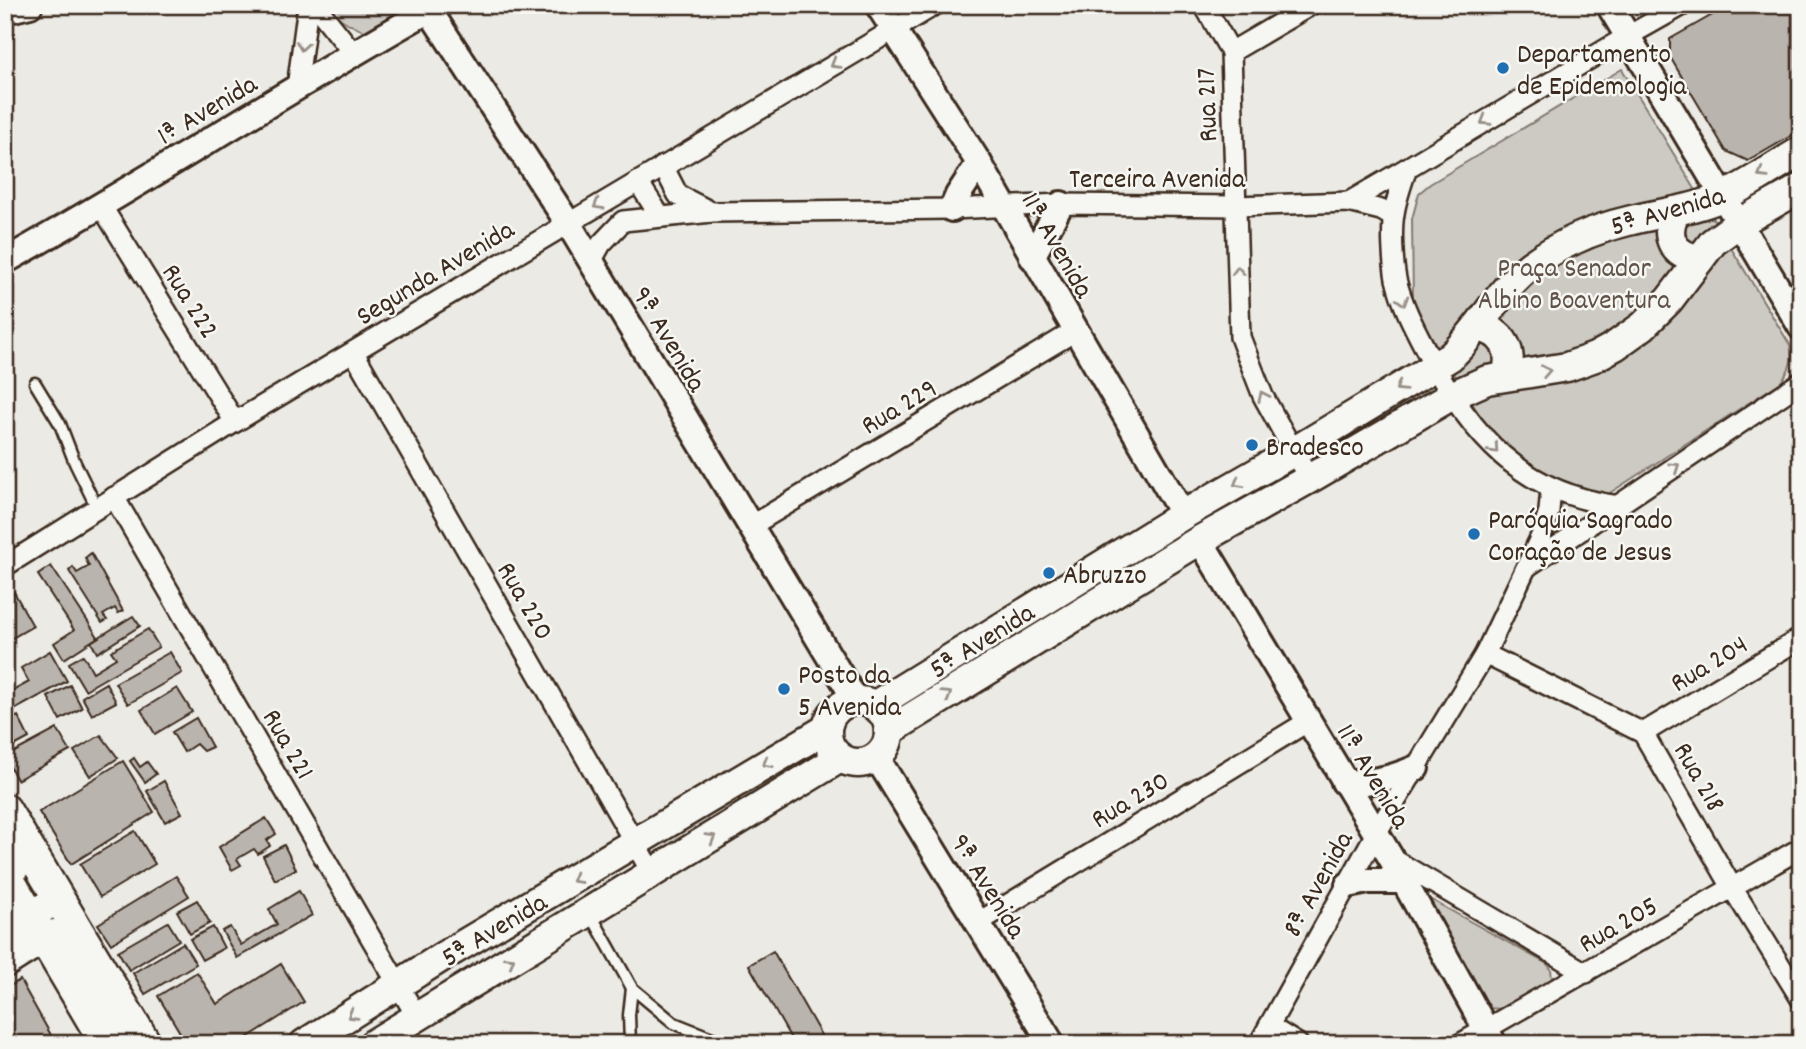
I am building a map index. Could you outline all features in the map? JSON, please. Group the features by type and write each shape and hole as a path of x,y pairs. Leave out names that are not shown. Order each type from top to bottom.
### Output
{"main road":[{"name":"5ª Avenida","path":"865,703 1435,367 1466,343 1496,301 1516,279 1531,265 1557,249 1605,227 1676,211 1722,197 1801,151"},
{"name":"5ª Avenida","path":"889,731 1200,540 1451,396 1487,380 1567,367 1615,346 1643,326 1669,300 1713,242 1739,223 1801,188"},
{"path":"1676,211 1669,232 1672,243 1679,252 1689,258 1700,259"},
{"path":"1478,327 1489,329 1506,344 1510,366 1506,376"},
{"path":"865,703 882,712 889,731 884,750 877,758 858,764 840,758 829,745 826,729 828,720 839,707 865,703"},
{"name":"5ª Avenida","path":"304,1044 442,957 826,729"},
{"name":"5ª Avenida","path":"373,1044 840,758"},
{"path":"5,809 35,903 106,1044"},
{"path":"5,931 35,903"},
{"path":"5,963 35,903"},
{"path":"35,903 146,1044"}],"street":[{"path":"5,11 30,5"},
{"path":"297,88 308,5"},
{"path":"315,5 354,54"},
{"name":"11ª Avenida","path":"878,5 979,163 1183,515"},
{"name":"Segunda Avenida","path":"5,566 235,422 935,5"},
{"name":"Rua 217","path":"1204,5 1231,52 1240,337 1262,396 1309,479"},
{"path":"1231,52 1311,5"},
{"path":"1609,5 1801,327"},
{"name":"Terceira Avenida","path":"1349,202 1684,5"},
{"name":"1ª Avenida","path":"5,261 102,207 434,8"},
{"name":"9ª Avenida","path":"434,8 568,222 749,527 865,703"},
{"path":"952,209 979,163"},
{"name":"Terceira Avenida","path":"663,166 678,195 712,212"},
{"path":"1407,168 1393,217 1396,277 1408,316 1451,396 1503,458 1551,488 1577,498 1619,506"},
{"path":"638,182 660,216"},
{"name":"Terceira Avenida","path":"591,262 601,244 623,221 712,212 1004,208 1061,204 1236,206 1349,202 1381,210 1393,217"},
{"path":"1032,257 1061,204"},
{"name":"Rua 222","path":"102,207 235,422"},
{"name":"Rua 229","path":"749,527 1075,331"},
{"name":"Rua 220","path":"354,352 652,873"},
{"path":"1527,567 1801,382"},
{"name":"8ª Avenida","path":"1264,1035 1375,835 1485,654 1541,536 1549,511 1551,488"},
{"name":"Rua 221","path":"105,502 417,1017"},
{"name":"11ª Avenida","path":"1200,540 1391,858 1490,1037"},
{"name":"Rua 204","path":"1643,733 1801,638"},
{"name":"Rua 218","path":"1485,654 1643,733 1733,889 1801,999"},
{"name":"Rua 230","path":"979,922 1307,722"},
{"name":"9ª Avenida","path":"877,758 1052,1044"},
{"path":"1344,782 1388,780 1416,768"},
{"name":"Rua 205","path":"1460,1044 1490,1037 1586,973 1801,848"},
{"path":"1391,858 1586,973"},
{"path":"1348,885 1368,881 1404,881"},
{"path":"1264,1035 1298,1044"}],"lane":[{"path":"35,383 60,424 75,463 105,502"},
{"path":"5,845 35,903 126,1044"},
{"path":"590,913 632,988 674,1023 727,1044"},
{"path":"630,1044 632,988"}],"green space":[{"path":"326,5 416,5 366,32 344,21"},
{"name":"Praça Senador Albino Boaventura","path":"1622,69 1790,345 1792,355 1789,369 1781,382 1602,498 1577,492 1505,451 1482,419 1426,329 1413,302 1412,219 1419,193 1430,184"},
{"path":"1410,888 1547,964 1551,969 1552,980 1505,1009 1486,1008"}],"building":[{"path":"1730,5 1801,5 1801,130 1748,161 1726,151 1670,57 1670,39"},
{"path":"91,553 123,611 118,613 115,608 103,615 107,620 102,623 69,571 73,567 77,573 89,566 85,558"},
{"path":"51,566 98,637 64,659 54,643 74,630 38,575"},
{"path":"14,592 33,626 5,642 5,597"},
{"path":"133,616 140,626 97,653 91,642"},
{"path":"148,629 159,647 85,690 69,663 83,655 93,672 116,658 111,651"},
{"path":"50,651 67,681 5,715 5,695 29,682 21,668"},
{"path":"170,652 182,673 128,704 115,683"},
{"path":"106,683 116,702 92,715 82,697"},
{"path":"70,685 82,708 60,720 48,697"},
{"path":"177,688 192,712 155,734 141,710"},
{"path":"18,716 29,738 5,751 5,723"},
{"path":"196,718 212,747 203,751 196,744 184,752 172,732"},
{"path":"57,729 70,751 17,780 5,757"},
{"path":"101,735 118,758 90,776 74,751"},
{"path":"134,758 140,767 147,762 156,774 145,782 130,761"},
{"path":"123,761 154,812 71,864 39,812"},
{"path":"164,781 182,813 165,822 147,791"},
{"path":"266,818 276,834 267,840 270,846 258,854 254,849 237,859 241,865 232,870 219,847"},
{"path":"135,831 155,864 100,897 80,864"},
{"path":"284,845 296,869 275,880 263,856"},
{"path":"176,876 189,896 111,944 98,924"},
{"path":"299,891 312,915 237,958 222,931 230,927 241,945 277,924 269,909"},
{"path":"197,900 210,923 190,934 177,911"},
{"path":"168,922 179,940 129,970 118,951"},
{"path":"213,927 224,948 202,960 190,939"},
{"path":"183,943 196,964 145,994 133,973"},
{"path":"773,951 826,1044 794,1044 749,965"},
{"path":"281,964 304,1002 237,1044 187,1044 158,996 197,972 217,1004"},
{"path":"20,980 56,1044 5,1044 5,989"}],"place":[{"name":"Departamento de Epidemologia","path":"1503,68"},
{"name":"Bradesco","path":"1252,445"},
{"name":"Paróquia Sagrado Coração de Jesus","path":"1474,534"},
{"name":"Abruzzo","path":"1049,573"},
{"name":"Posto da 5 Avenida","path":"784,689"}]}
